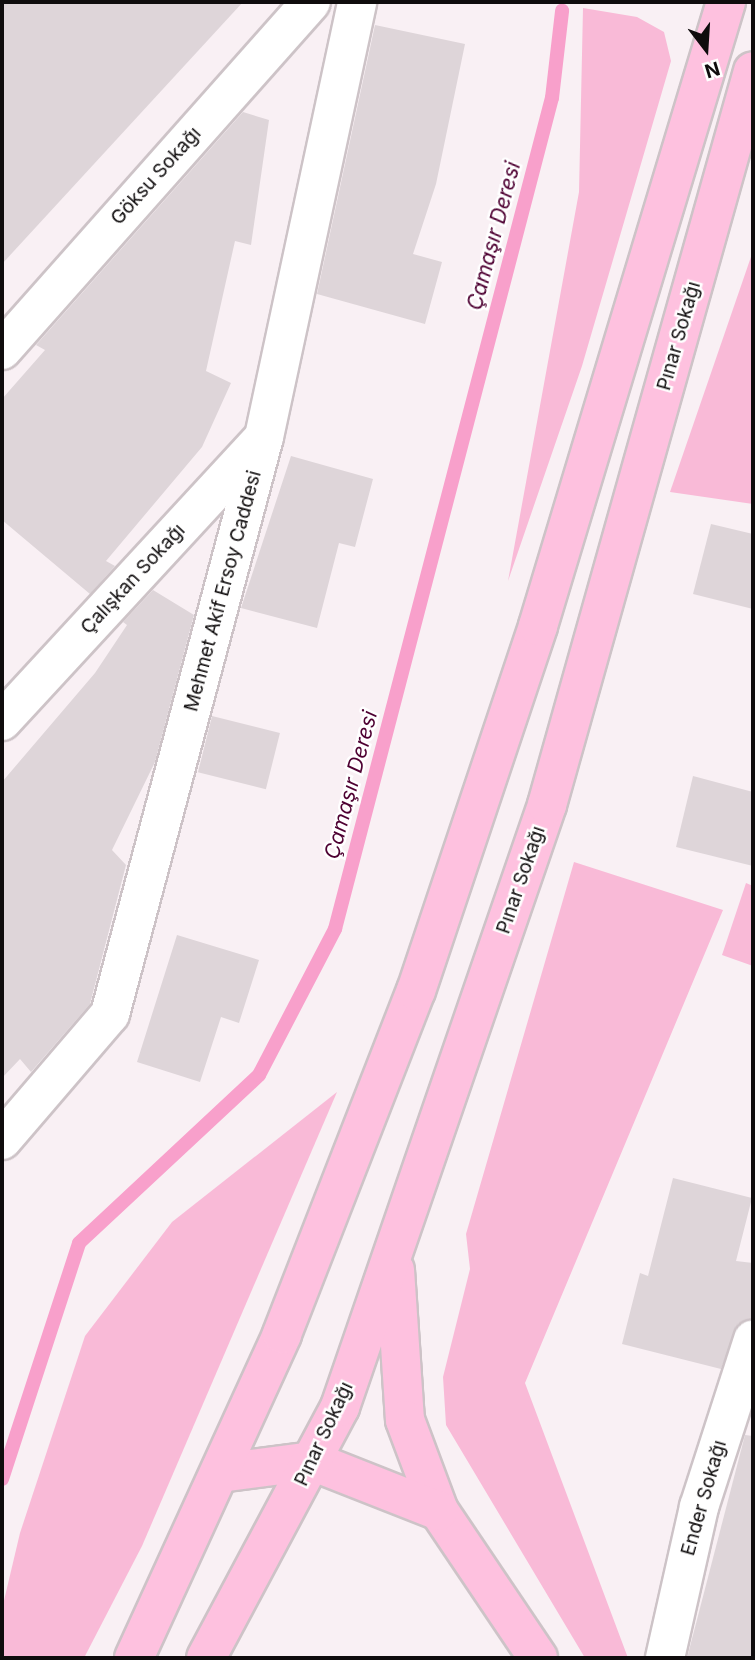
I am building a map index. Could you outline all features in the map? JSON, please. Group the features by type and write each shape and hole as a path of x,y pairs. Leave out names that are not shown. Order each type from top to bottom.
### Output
{"main road":[{"path":"134,1658 282,1334 416,991 538,626 726,2"},
{"name":"Pınar Sokağı","path":"206,1658 340,1407 394,1251 547,805 753,71"},
{"path":"394,1251 405,1420 439,1511 538,1658"},
{"path":"220,1473 313,1461 439,1511"}],"street":[{"name":"Göksu Sokağı","path":"2,350 311,2"},
{"name":"Mehmet Akif Ersoy Caddesi","path":"2,1140 110,1014 264,437 357,2"},
{"name":"Çalışkan Sokağı","path":"2,721 264,437"},
{"name":"Ender Sokağı","path":"665,1658 699,1507 753,1340"}],"shaded area":[{"path":"583,8 637,17 664,32 671,61 582,366 508,581 579,192"},
{"path":"753,251 753,504 670,492"},
{"path":"574,862 723,910 525,1383 628,1658 585,1658 446,1425 443,1377 470,1269 466,1234"},
{"path":"746,883 753,886 753,966 722,955"},
{"path":"337,1092 142,1546 84,1658 2,1658 2,1609 20,1533 85,1336 172,1222"}],"building":[{"path":"2,2 243,2 2,264"},
{"path":"375,25 465,44 436,184 413,254 442,262 425,324 317,294"},
{"path":"243,112 269,120 251,245 235,241 206,371 231,383 202,447 106,561 115,566 90,594 2,520 2,399 45,350 36,345"},
{"path":"291,456 373,479 355,547 339,543 317,628 241,608"},
{"path":"711,524 753,534 753,609 693,594"},
{"path":"153,590 194,615 155,762 112,850 126,865 90,1004 31,1072 20,1059 2,1078 2,782 95,673 127,625 123,622"},
{"path":"212,716 280,733 266,789 198,772"},
{"path":"693,776 753,792 753,866 676,847"},
{"path":"177,935 259,960 239,1023 221,1017 200,1082 137,1062"},
{"path":"673,1178 752,1198 736,1261 753,1263 753,1319 738,1324 721,1369 622,1344 640,1273 648,1276"},
{"path":"745,1435 753,1436 753,1658 687,1658"}],"waterway":[{"name":"Çamaşır Deresi","path":"2,1479 79,1243 259,1075 335,929 552,98 562,11"}]}
